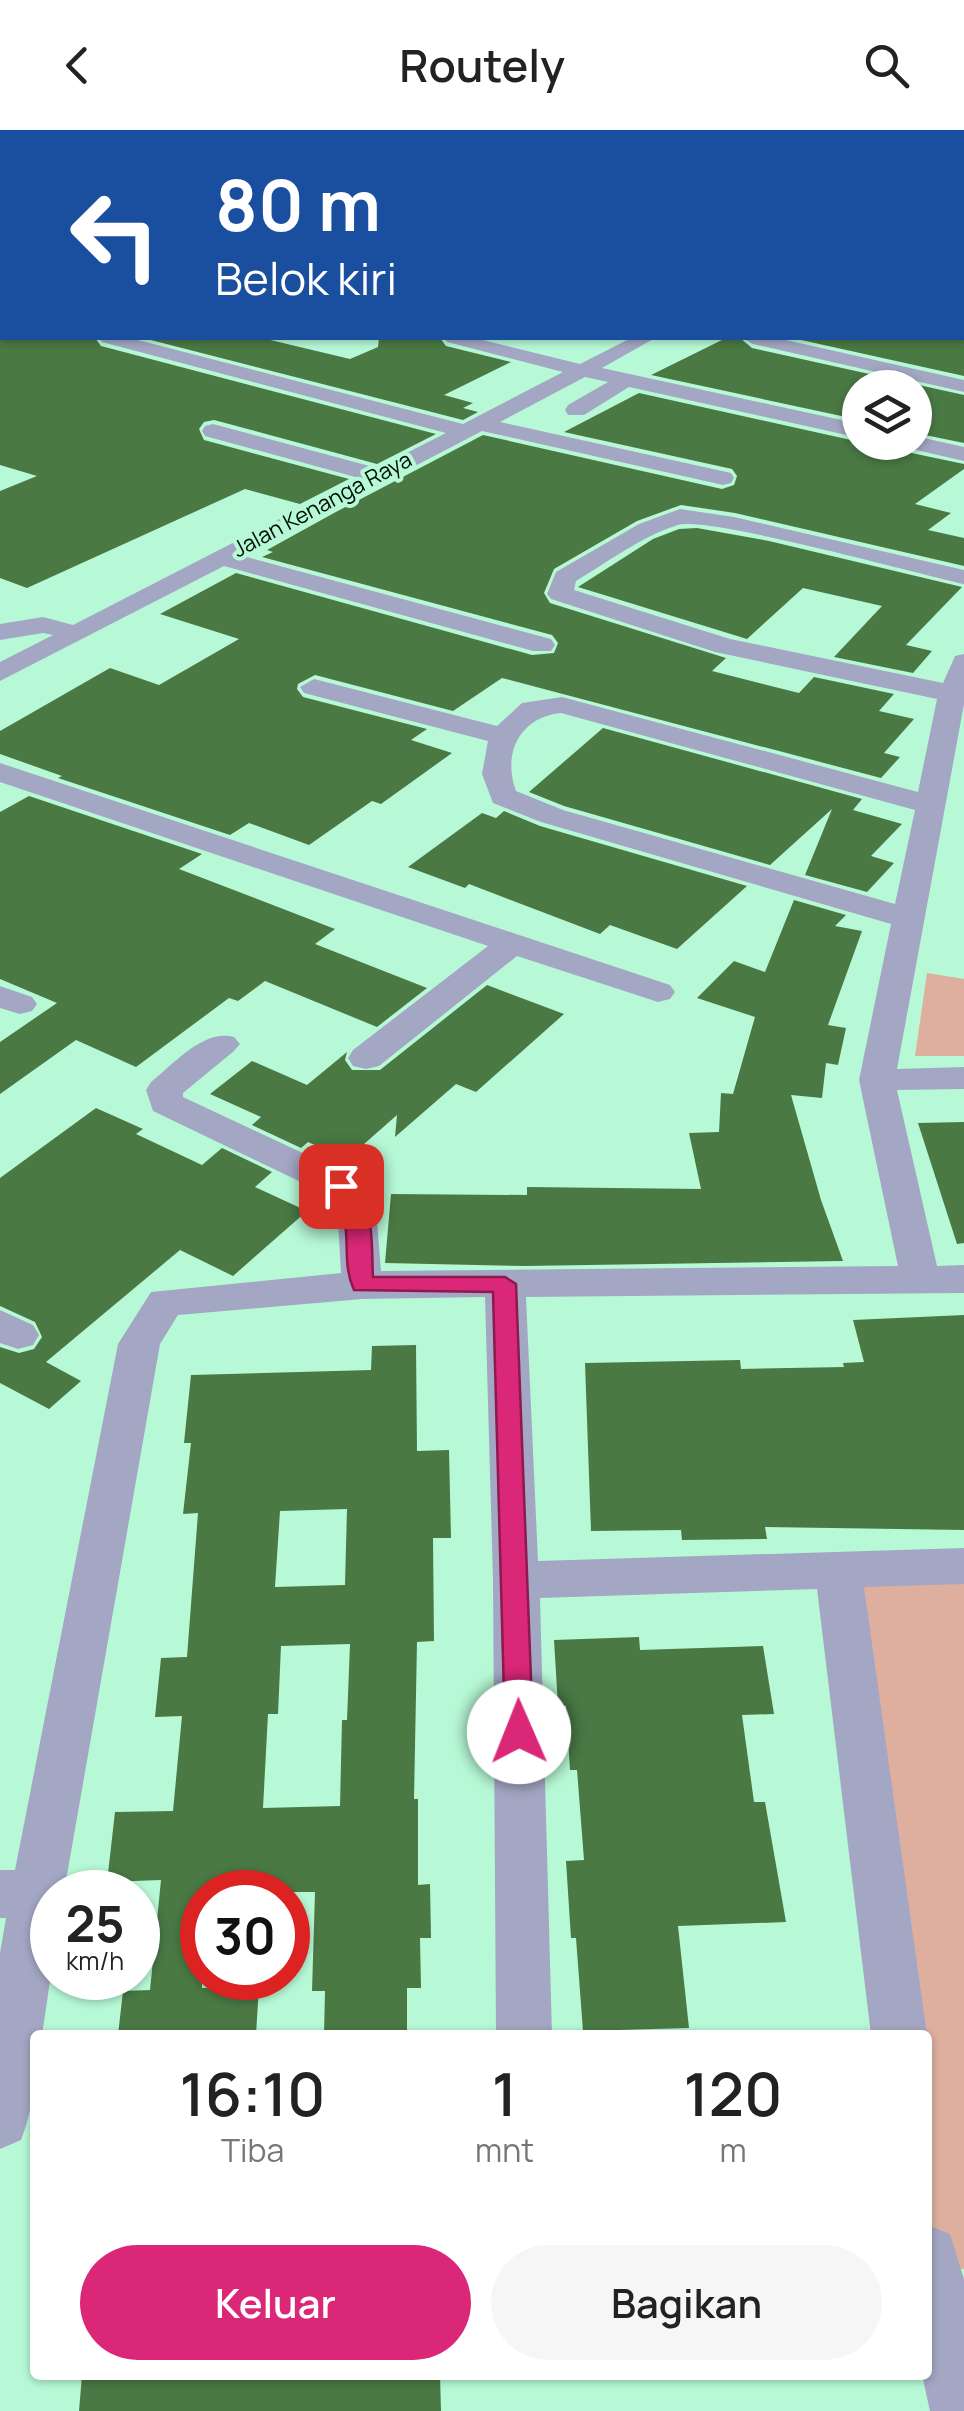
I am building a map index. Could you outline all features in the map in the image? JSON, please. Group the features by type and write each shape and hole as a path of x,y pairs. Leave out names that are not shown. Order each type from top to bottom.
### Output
{"street":[{"path":"118,340 469,427 723,478"},
{"path":"461,340 549,364 842,427"},
{"path":"549,364 597,340"},
{"name":"Jalan Kenanga Raya","path":"0,673 641,340"},
{"path":"762,340 964,386"},
{"path":"576,410 626,380"},
{"path":"213,431 375,476"},
{"path":"932,447 964,454"},
{"path":"958,695 724,646 560,594 565,577 647,528 680,516 734,524 964,578"},
{"path":"221,558 542,644"},
{"path":"0,632 43,625 75,633"},
{"path":"920,1277 878,1080 930,805 964,662"},
{"path":"314,687 504,737"},
{"path":"907,918 552,816 504,798 494,778 496,755 504,737 530,710 562,705 930,805"},
{"path":"0,772 658,992"},
{"path":"366,1058 512,943"},
{"path":"222,1044 164,1090 166,1104 341,1186 353,1202 359,1222 362,1285"},
{"path":"878,1080 964,1078"},
{"path":"0,2120 19,1894 138,1344 165,1302 362,1285 964,1279"},
{"path":"505,1284 516,1580 524,2030"},
{"path":"516,1580 964,1566"},
{"path":"838,1568 898,2030"},
{"path":"937,2271 962,2411"}],"shaded area":[{"path":"927,973 964,979 964,1056 915,1056"},
{"path":"850,1577 964,1578 964,2269 932,2271 932,2030 903,2030"}],"building":[{"path":"0,340 96,340 101,346 436,434 377,464 214,420 204,422 199,429 204,440 349,479 300,504 245,489 27,588 0,578 0,491 37,476 0,465"},
{"path":"151,340 270,340 350,359 378,347 379,340 442,340 446,346 511,362 444,395 473,403 463,408 478,412 463,420"},
{"path":"722,340 742,340 752,348 851,370 842,370 842,416 651,375"},
{"path":"801,340 964,340 964,376"},
{"path":"932,388 964,395 964,443 932,436"},
{"path":"639,393 842,438 842,460 932,457 964,464 964,469 915,504 951,513 928,530 964,538 964,566 735,513 681,505 637,521 554,569 544,593 550,603 726,658 712,671 799,693 814,677 894,694 879,711 914,719 884,753 900,757 881,778 502,678 453,711 315,675 298,684 303,697 427,729 411,740 452,753 381,804 372,801 309,845 249,823 230,835 58,778 62,776 0,754 0,731 110,668 159,685 239,639 160,614 236,573 532,655 554,653 558,643 552,635 262,557 273,552 267,550 334,513 483,435 722,489 734,485 737,476 732,469 564,432"},
{"path":"697,528 962,587 906,645 932,651 913,673 834,657 882,606 803,588 747,639 578,587 653,539 679,529"},
{"path":"603,728 862,799 853,810 902,824 871,856 894,863 867,892 805,875 832,809 770,865 564,806 529,792"},
{"path":"29,796 202,854 179,869 335,929 315,944 427,988 377,1027 265,981 238,1001 229,998 136,1067 76,1040 0,1094 0,1042 57,1003 0,979 0,812"},
{"path":"504,811 540,826 747,886 677,949 610,925 600,934 469,884 465,888 408,867 482,813 496,818"},
{"path":"794,900 846,915 835,926 862,931 828,1025 846,1028 838,1065 826,1063 822,1098 791,1095 843,1261 525,1266 385,1263 391,1194 527,1195 527,1187 701,1189 689,1133 719,1132 721,1093 733,1094 755,1017 697,998 734,961 765,972"},
{"path":"487,985 564,1014 476,1092 456,1084 395,1137 397,1115 347,1159 308,1142 301,1148 252,1125 261,1117 210,1094 252,1061 307,1085 347,1052 345,1060 352,1070 380,1070"},
{"path":"96,1108 143,1129 136,1134 202,1165 222,1148 272,1172 255,1187 307,1211 233,1276 180,1250 46,1362 81,1381 49,1409 0,1383 0,1347 19,1353 34,1349 42,1337 35,1322 0,1306 0,1178"},
{"path":"964,1122 964,1243 957,1244 918,1123"},
{"path":"964,1315 964,1530 765,1527 767,1539 682,1540 681,1530 591,1531 585,1363 740,1360 741,1369 844,1367 843,1363 864,1362 853,1320"},
{"path":"416,1345 417,1451 449,1450 451,1538 433,1538 434,1641 417,1642 414,1799 418,1799 418,1885 430,1884 431,1938 420,1938 421,1988 407,1988 407,2030 324,2030 325,1991 312,1991 315,1892 310,1892 310,1870 180,1870 180,2000 258,2000 256,2030 119,2030 122,2000 160,2000 160,1870 108,1870 115,1812 173,1811 182,1716 155,1717 161,1658 187,1657 198,1513 183,1514 191,1443 184,1443 191,1375 371,1370 372,1346","holes":["347,1509 345,1585 275,1587 280,1511","350,1644 347,1720 342,1720 340,1806 263,1808 268,1714 278,1714 281,1646"]},
{"path":"639,1637 640,1650 763,1646 774,1714 742,1715 754,1802 765,1802 786,1922 678,1926 689,2028 583,2030 566,1861 584,1860 577,1770 570,1770 566,1706 558,1706 554,1640"},
{"path":"82,2380 440,2380 441,2411 79,2411"}],"route":[{"path":"341,1186 353,1202 359,1222 362,1285 505,1284 519,1732"}]}
